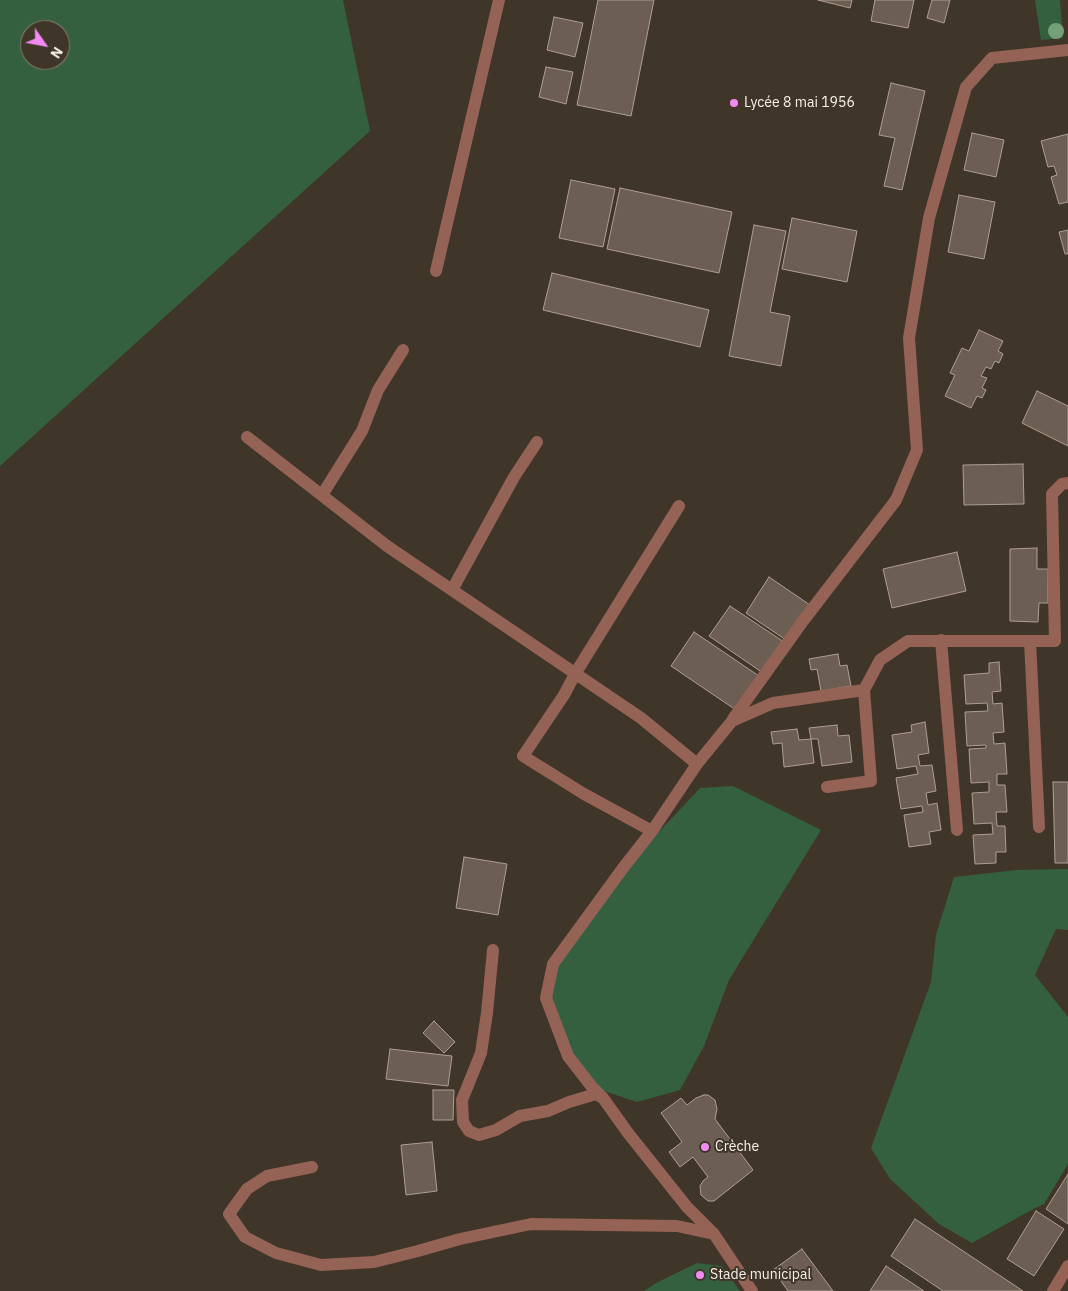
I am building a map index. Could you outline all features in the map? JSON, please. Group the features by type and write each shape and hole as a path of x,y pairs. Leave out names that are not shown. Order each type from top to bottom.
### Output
{"street":[{"path":"436,271 499,0"},
{"path":"752,1291 714,1234 687,1207 568,1056 546,998 553,964 623,868 652,832 698,764 732,721 803,621 896,500 917,450 909,338 929,218 966,87 992,58 1068,50"},
{"path":"322,495 362,431 378,390 403,350"},
{"path":"247,437 387,546 641,718 698,764"},
{"path":"452,590 514,477 538,442"},
{"path":"826,787 871,780 864,690 880,660 908,641 1055,641 1052,494 1062,484 1068,483"},
{"path":"652,832 584,794 523,756 564,695 637,572 679,506"},
{"path":"941,640 957,830"},
{"path":"1030,642 1039,827"},
{"path":"732,721 773,703 864,690"},
{"path":"492,950 487,1013 481,1053 462,1100 463,1122 469,1132 479,1134 496,1130 520,1116 548,1111 596,1094 603,1098"},
{"path":"312,1167 267,1176 247,1189 229,1214 245,1237 276,1253 321,1265 374,1262 460,1239 531,1224 677,1226 714,1234"},
{"path":"1052,1291 1068,1266"}],"green space":[{"path":"0,0 343,0 370,131 0,466"},
{"path":"1035,0 1060,0 1063,38 1041,40"},
{"path":"733,786 821,830 729,980 704,1046 680,1090 637,1102 592,1087 553,1019 549,971 623,868 700,788"},
{"path":"1068,869 1068,930 1056,929 1035,975 1068,1017 1068,1164 1044,1204 972,1243 939,1224 890,1179 871,1148 931,982 936,935 954,877 1017,870"},
{"name":"Stade municipal","path":"697,1263 722,1266 740,1291 644,1291 656,1283"}],"building":[{"path":"598,0 654,0 631,116 577,105"},
{"path":"818,0 852,0 850,8"},
{"path":"875,0 914,0 908,28 871,21"},
{"path":"932,0 950,0 944,23 927,18"},
{"path":"554,17 583,23 575,57 547,50"},
{"path":"546,67 573,72 566,104 539,97"},
{"path":"891,83 925,91 902,190 884,186 895,138 879,135"},
{"path":"972,133 1004,140 996,177 964,170"},
{"path":"1068,134 1068,202 1059,204 1051,177 1057,175 1054,166 1048,167 1041,141"},
{"path":"571,180 615,189 603,247 559,238"},
{"path":"620,188 732,212 719,273 607,249"},
{"path":"959,195 995,202 984,259 948,252"},
{"path":"792,218 857,231 847,282 782,269"},
{"path":"754,225 786,231 770,312 790,316 781,366 729,356"},
{"path":"1068,230 1068,254 1065,254 1059,232"},
{"path":"552,273 709,310 700,347 543,310"},
{"path":"979,330 1003,341 998,351 1003,354 999,363 995,361 991,369 986,367 981,376 987,378 982,388 986,390 982,398 977,396 971,408 945,396 955,375 950,373 962,348 969,351"},
{"path":"1037,391 1068,406 1068,446 1022,423"},
{"path":"1023,464 1024,504 964,505 963,465"},
{"path":"1037,548 1037,569 1048,569 1048,603 1039,603 1038,622 1010,621 1010,549"},
{"path":"957,552 966,591 892,608 883,569"},
{"path":"769,577 810,605 786,640 746,613"},
{"path":"730,606 784,642 763,673 709,636"},
{"path":"694,632 759,676 736,710 671,666"},
{"path":"838,654 840,666 847,665 851,686 821,691 817,669 811,670 809,659"},
{"path":"999,662 1001,691 992,692 993,704 1002,703 1004,732 993,733 994,744 1005,743 1007,774 997,774 997,785 1005,785 1007,812 996,812 997,826 1005,826 1006,852 996,852 996,863 975,864 973,835 993,834 992,823 974,824 972,793 989,792 989,782 971,783 969,749 986,748 986,745 967,746 965,712 988,711 987,703 966,704 964,675 989,673 989,663"},
{"path":"925,722 929,753 918,755 920,766 932,765 936,791 926,793 928,805 937,803 941,830 929,832 931,844 909,847 904,815 923,812 922,806 901,809 896,778 918,774 916,766 897,769 892,735 912,732 911,725"},
{"path":"837,725 838,736 849,735 852,762 822,766 818,739 811,739 809,728"},
{"path":"797,729 799,740 811,739 814,763 784,767 782,743 773,744 771,732"},
{"path":"1053,782 1068,782 1068,863 1055,863"},
{"path":"464,857 507,864 498,915 456,908"},
{"path":"434,1021 455,1042 444,1053 423,1033"},
{"path":"390,1049 452,1056 448,1086 386,1079"},
{"path":"433,1090 454,1090 453,1120 433,1120"},
{"name":"Crèche","path":"704,1095 708,1095 715,1100 717,1109 715,1119 753,1170 714,1201 708,1201 701,1195 700,1186 708,1177 693,1157 680,1167 669,1152 682,1142 661,1113 681,1098 687,1105"},
{"path":"432,1142 437,1191 406,1195 401,1145"},
{"path":"1068,1174 1068,1224 1046,1209"},
{"path":"1036,1211 1064,1229 1034,1276 1007,1259"},
{"path":"915,1219 1023,1291 943,1291 891,1256"},
{"path":"802,1249 833,1291 788,1291 773,1270"},
{"path":"886,1266 924,1291 870,1291"}],"place":[{"name":"Lycée 8 mai 1956","path":"734,103"},
{"name":"Crèche","path":"705,1147"},
{"name":"Stade municipal","path":"700,1275"}]}
